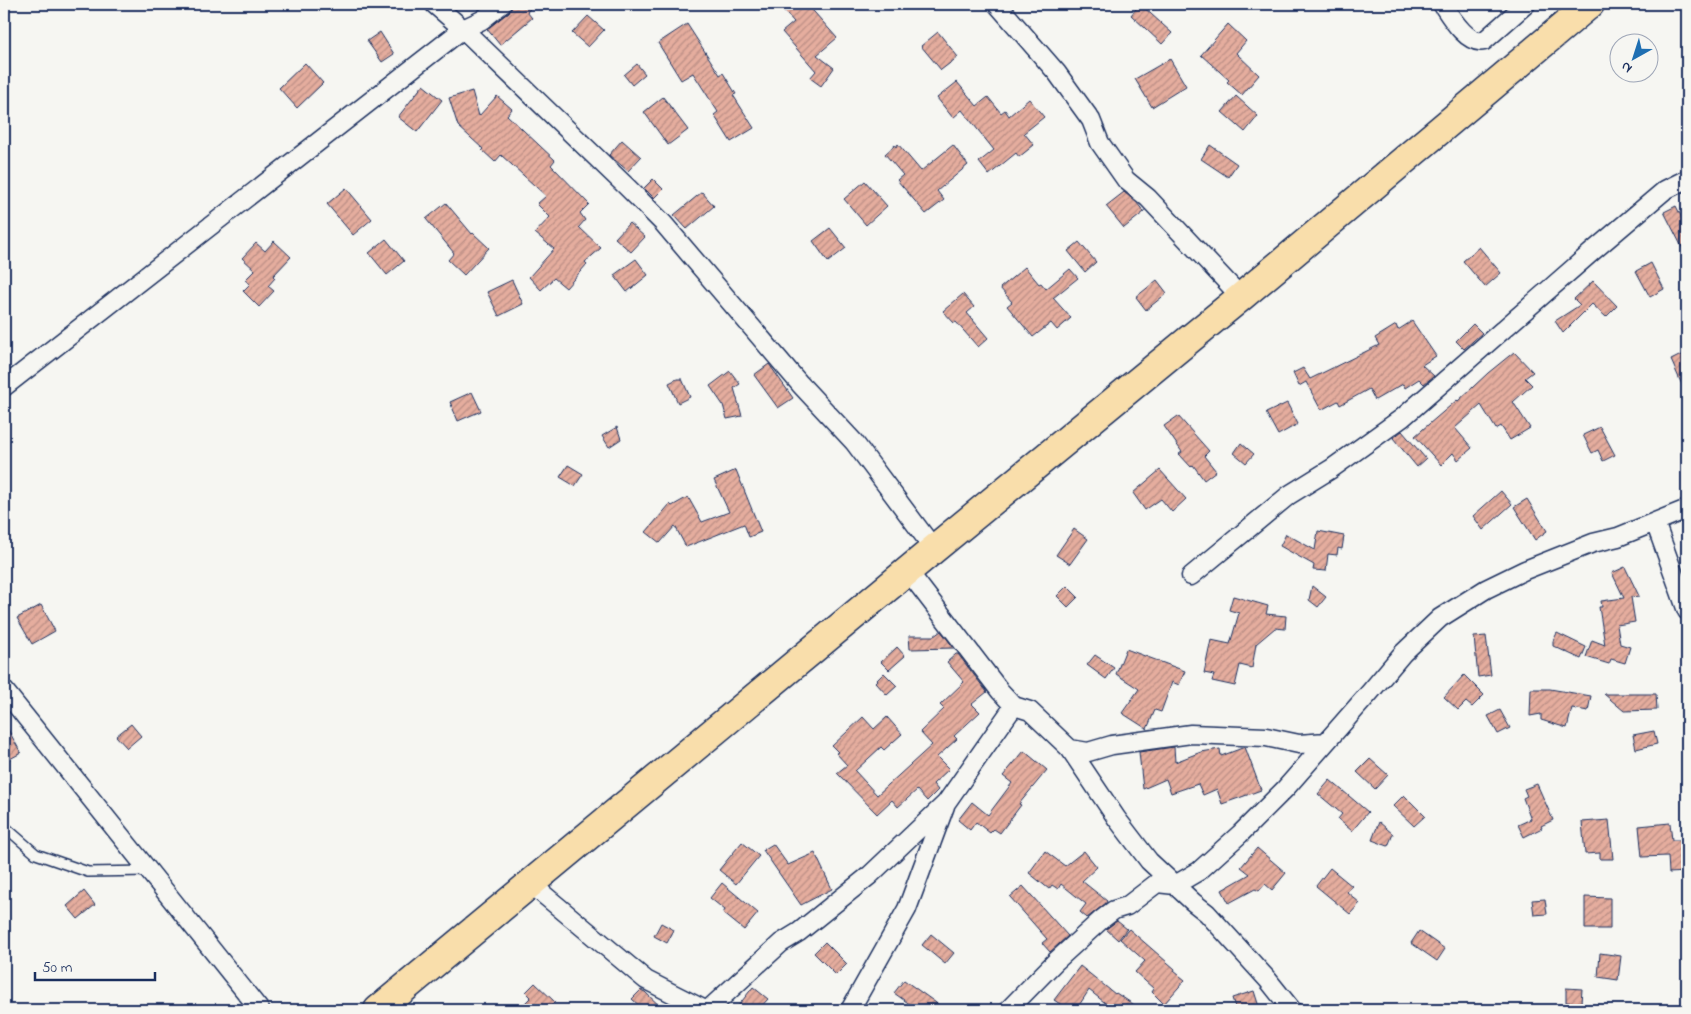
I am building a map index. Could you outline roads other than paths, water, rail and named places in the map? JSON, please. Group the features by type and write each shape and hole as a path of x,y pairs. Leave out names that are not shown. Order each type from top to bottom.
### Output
{"highway":[{"path":"378,1010 908,570 1241,297 1590,4"}],"street":[{"path":"434,4 463,29 663,223 810,397 854,442 934,549"},
{"path":"4,387 463,29 482,20 502,4"},
{"path":"997,4 1057,73 1091,120 1100,143 1126,180 1148,198 1241,297"},
{"path":"1442,4 1470,39 1481,42 1526,4"},
{"path":"1191,576 1289,495 1331,469 1402,418 1665,190 1687,179"},
{"path":"1008,1010 1056,961 1114,910 1127,906 1158,883 1175,885 1199,871 1240,834 1285,789 1402,653 1440,618 1486,589 1525,570 1593,543 1618,537 1687,509"},
{"path":"1655,522 1687,611"},
{"path":"908,570 980,667 1014,706 1030,711 1070,749 1117,819 1149,861 1207,913 1268,980 1292,1010"},
{"path":"4,690 260,1010"},
{"path":"531,884 646,980 706,1010 782,943 799,932 870,875 946,803 1014,706"},
{"path":"1070,749 1088,752 1112,745 1191,734 1266,737 1299,744 1326,742"},
{"path":"850,1010 907,908 946,803"}],"lane":[{"path":"4,826 36,854 88,872 149,871"}]}
